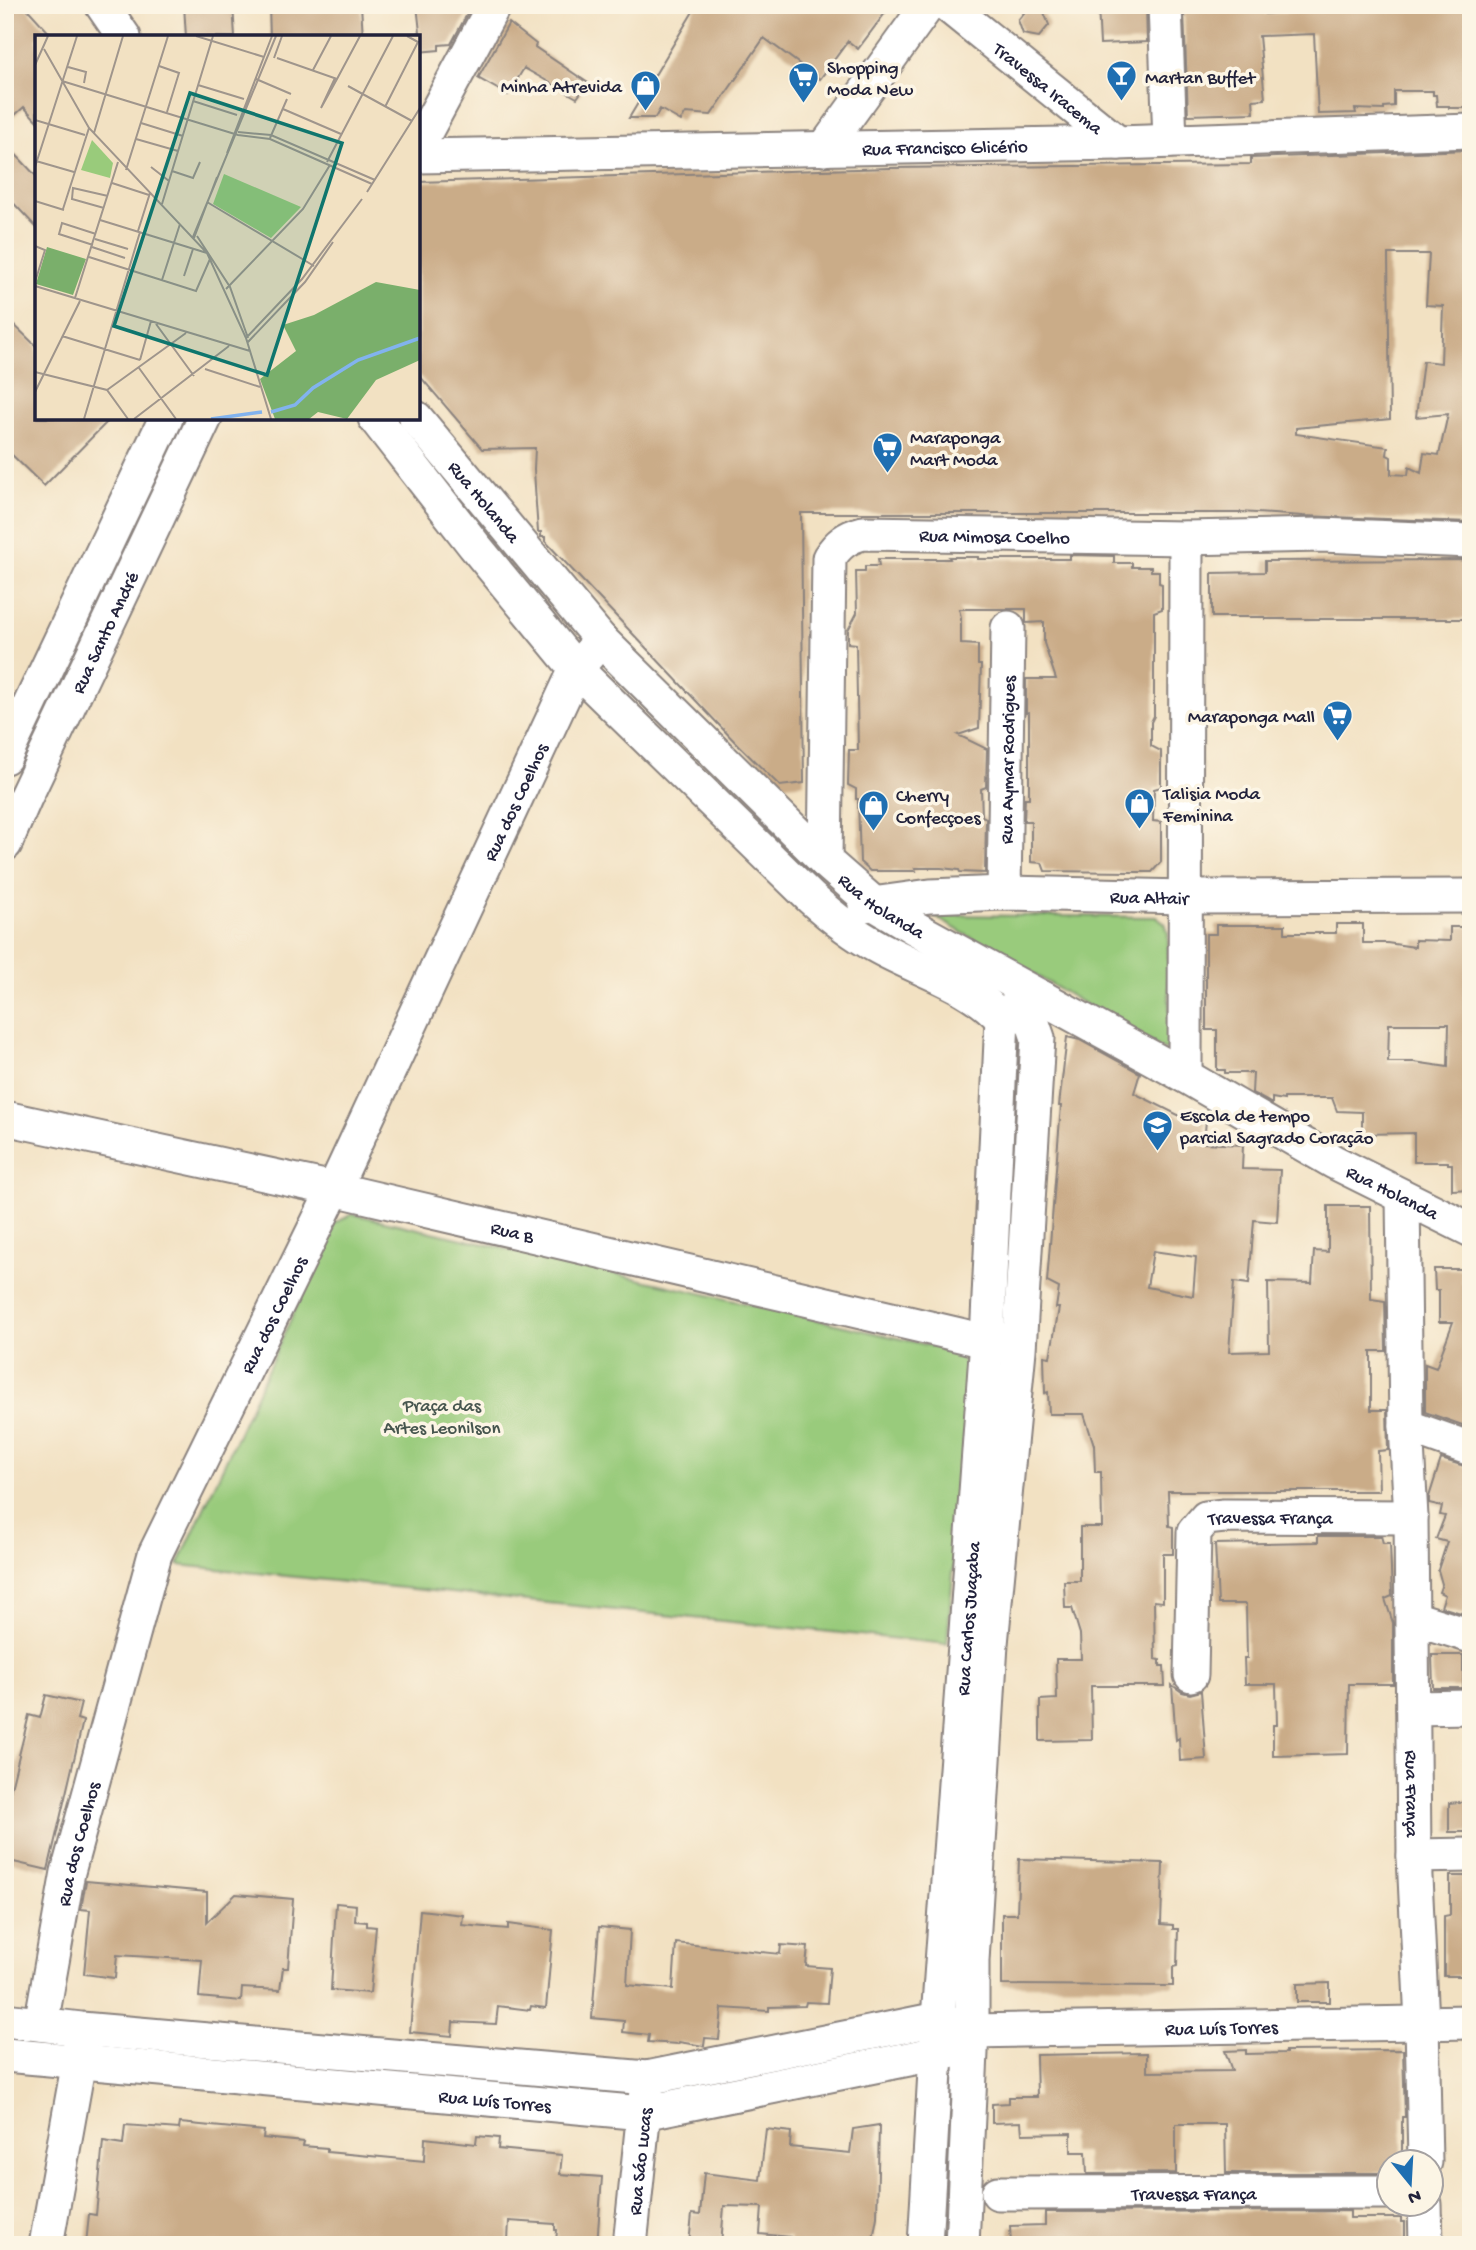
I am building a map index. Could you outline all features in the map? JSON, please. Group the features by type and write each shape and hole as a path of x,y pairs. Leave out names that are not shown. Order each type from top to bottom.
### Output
{"street":[{"path":"102,5 123,35"},
{"path":"420,142 494,5"},
{"path":"824,149 928,5"},
{"name":"Travessa Iracema","path":"947,5 1118,143"},
{"path":"1165,5 1170,141"},
{"name":"Rua Francisco Glicério","path":"420,156 1118,143 1471,131"},
{"name":"Rua Santo André","path":"5,757 165,420"},
{"name":"Rua Santo André","path":"5,844 204,420"},
{"name":"Rua Holanda","path":"377,420 576,669 828,913 876,946 982,999 1021,1000"},
{"name":"Rua Holanda","path":"418,420 600,640 825,861 873,903 1021,1000 1185,1076 1334,1162 1471,1230"},
{"name":"Rua Mimosa Coelho","path":"825,861 829,558 842,542 863,533 1186,538 1321,536 1471,541"},
{"path":"1185,1076 1186,538"},
{"name":"Rua Aymar Rodrigues","path":"1004,894 1008,628"},
{"name":"Rua dos Coelhos","path":"41,2024 68,1872 155,1553 334,1189 576,669 600,640"},
{"name":"Rua Altair","path":"828,913 873,903 930,896 1004,894 1185,897 1471,896"},
{"name":"Rua Carlos Juaçaba","path":"925,2245 938,2019 987,1340 1021,1000"},
{"name":"Rua Carlos Juaçaba","path":"962,2245 972,2031 972,1961 991,1644 1019,1350 1038,1038 1021,1000"},
{"name":"Rua B","path":"5,1118 334,1189 987,1340 1019,1350"},
{"name":"Rua França","path":"1403,1197 1406,1426 1413,1618 1414,1856 1425,2148"},
{"path":"1406,1426 1471,1449"},
{"name":"Travessa França","path":"1191,1675 1194,1532 1206,1518 1411,1517"},
{"path":"1413,1618 1471,1636"},
{"path":"1413,1708 1471,1707"},
{"path":"1414,1856 1471,1854"},
{"name":"Rua Luís Torres","path":"5,2054 80,2045 647,2078 938,2019 972,2031 1471,2022"},
{"name":"Rua Luís Torres","path":"5,2020 41,2024 80,2045 643,2113 953,2050 972,2031"},
{"path":"46,2245 80,2045"},
{"name":"Rua Sáo Lucas","path":"630,2245 647,2078"},
{"name":"Travessa França","path":"998,2193 1374,2192"},
{"path":"1426,2218 1426,2245"}],"green space":[{"path":"932,915 1157,917 1165,923 1168,932 1168,1049 1164,1050"},
{"name":"Praça das Artes Leonilson","path":"353,1214 954,1351 970,1371 947,1644 178,1565 335,1223"}],"building":[{"path":"19,5 24,5 51,35 35,35 35,119 24,107 5,124 5,18"},
{"path":"184,5 233,5 235,35 186,35"},
{"path":"269,5 361,5 363,35 270,35"},
{"path":"417,5 472,5 451,44 439,45 439,50 420,52"},
{"path":"697,5 891,5 858,49 848,41 820,79 764,38 711,115 686,113 681,121 660,109 655,118 629,118"},
{"path":"1098,5 1146,5 1147,42 1100,44"},
{"path":"1336,5 1471,7 1471,108 1437,106 1433,91 1394,91 1394,106 1384,107 1384,110 1355,109 1356,113 1318,114 1314,34 1259,36 1265,99 1253,100 1254,113 1188,115 1184,11 1265,7 1265,14"},
{"path":"1028,8 1043,10 1049,25 1039,37 1023,34 1018,20"},
{"path":"509,23 536,44 535,47 588,83 577,98 524,68 508,95 478,78"},
{"path":"5,143 35,175 35,226 5,194"},
{"name":"Maraponga Mart Moda","path":"1471,150 1471,522 1241,512 801,513 804,783 780,786 545,541 545,537 541,537 541,532 538,532 536,504 535,448 482,449 420,376 420,182 890,168 1251,164 1251,158","holes":["1388,254 1429,254 1426,305 1443,306 1441,363 1423,361 1416,417 1448,414 1439,455 1424,453 1421,473 1409,467 1408,475 1391,474 1388,447 1296,434 1296,428 1390,419"]},
{"path":"5,316 35,345 35,420 109,420 44,486 5,448"},
{"path":"1070,555 1114,556 1114,563 1132,563 1132,567 1151,567 1151,571 1159,571 1162,609 1154,612 1154,716 1151,722 1151,746 1161,751 1161,787 1154,789 1153,821 1161,822 1161,862 1152,872 1130,872 1045,871 1042,863 1031,862 1031,821 1024,821 1025,798 1029,798 1029,712 1026,713 1026,679 1056,679 1044,643 1044,622 1026,623 1026,609 959,609 961,644 978,645 978,665 981,665 979,728 958,735 987,749 986,787 981,789 982,816 986,818 985,873 941,868 870,871 860,862 858,799 856,789 848,785 849,750 858,750 856,644 848,643 848,630 857,613 856,571 865,571 865,566 879,566 878,559 1070,559"},
{"path":"1471,560 1471,619 1212,617 1212,573 1265,572 1265,561"},
{"path":"1336,924 1363,924 1363,943 1415,947 1415,940 1450,941 1450,927 1471,927 1471,1189 1452,1190 1452,1164 1448,1162 1414,1162 1414,1133 1362,1134 1362,1112 1337,1111 1332,1098 1272,1098 1272,1104 1252,1093 1253,1073 1225,1073 1225,1070 1217,1070 1217,1030 1206,1030 1206,934 1216,934 1216,925 1285,925 1285,933 1336,933","holes":["1389,1024 1449,1024 1448,1067 1414,1062 1388,1062"]},
{"path":"1067,1037 1080,1040 1140,1073 1134,1093 1186,1119 1206,1120 1204,1143 1243,1145 1242,1169 1280,1170 1277,1222 1254,1220 1249,1284 1234,1282 1229,1352 1269,1351 1268,1282 1312,1283 1314,1251 1328,1252 1328,1206 1370,1206 1371,1299 1385,1301 1386,1351 1371,1351 1371,1410 1387,1410 1388,1450 1378,1451 1379,1491 1168,1491 1169,1526 1173,1527 1173,1554 1163,1554 1163,1602 1154,1601 1155,1659 1160,1660 1160,1666 1164,1666 1165,1686 1091,1686 1092,1740 1040,1741 1040,1700 1057,1699 1056,1659 1081,1659 1080,1634 1072,1608 1065,1608 1064,1581 1080,1581 1080,1527 1102,1527 1101,1472 1095,1472 1094,1445 1084,1414 1049,1414 1048,1392 1045,1393 1044,1356 1050,1357 1059,1308 1056,1308 1059,1288 1047,1282 1059,1106","holes":["1153,1251 1196,1257 1193,1296 1147,1287"]},
{"path":"1434,1269 1461,1269 1462,1283 1471,1280 1471,1428 1425,1412 1425,1364 1436,1368 1453,1322 1439,1322 1439,1290 1435,1290"},
{"path":"1441,1459 1471,1468 1471,1616 1441,1607 1445,1595 1439,1592 1442,1584 1438,1570 1447,1542 1436,1539 1445,1516 1440,1515 1442,1506 1429,1503 1429,1497"},
{"path":"1318,1536 1381,1536 1383,1543 1390,1543 1392,1596 1385,1599 1393,1623 1393,1684 1349,1684 1348,1754 1273,1756 1273,1725 1277,1725 1276,1684 1245,1684 1246,1604 1218,1604 1215,1544 1318,1542"},
{"path":"1432,1655 1463,1655 1463,1688 1433,1688"},
{"path":"1172,1685 1190,1694 1201,1691 1206,1759 1180,1761"},
{"path":"46,1695 81,1703 77,1719 83,1721 48,1870 5,1860 5,1812 29,1715 40,1718"},
{"path":"1471,1801 1471,1832 1449,1832 1449,1803"},
{"path":"1019,1859 1163,1863 1161,1924 1173,1925 1173,1929 1178,1929 1177,1966 1173,1967 1173,1986 1002,1985 1002,1914 1017,1914"},
{"path":"1450,1876 1471,1876 1471,1976 1444,1976 1444,1916 1450,1915"},
{"path":"86,1881 207,1892 207,1922 236,1894 293,1899 288,1968 283,1968 280,1990 242,1988 241,2001 199,1997 202,1960 117,1955 115,1978 84,1974 90,1910 81,1909"},
{"path":"336,1903 356,1905 355,1921 367,1922 367,1926 376,1927 370,1993 331,1990"},
{"path":"420,1910 463,1915 462,1925 508,1929 508,1924 553,1930 546,2008 531,2006 530,2010 498,2006 496,2024 453,2022 452,2036 410,2032"},
{"path":"599,1927 630,1930 627,1985 673,1989 676,1943 780,1954 781,1945 808,1947 806,1966 830,1968 827,2003 806,2002 805,2006 769,2007 769,2011 722,2008 719,2039 705,2038 704,2046 679,2042 648,2042 649,2035 623,2032 624,2021 592,2018"},
{"path":"1330,1983 1330,2002 1297,2002 1297,1984"},
{"path":"1246,2050 1246,2054 1403,2050 1405,2117 1402,2117 1402,2148 1374,2148 1374,2173 1226,2173 1225,2124 1176,2124 1176,2173 1087,2174 1086,2152 1071,2152 1071,2133 1022,2134 1021,2122 992,2123 992,2104 1009,2103 1009,2097 1037,2097 1036,2055 1147,2053 1147,2072 1232,2071 1225,2051"},
{"path":"180,2123 264,2131 263,2138 304,2142 303,2146 327,2148 327,2152 424,2161 425,2138 476,2144 477,2136 499,2138 498,2149 562,2155 560,2174 602,2177 597,2245 556,2243 555,2224 509,2221 508,2241 490,2239 490,2245 86,2245 89,2214 96,2215 103,2141 123,2144 125,2125 179,2129"},
{"path":"879,2125 877,2217 872,2245 789,2245 790,2237 760,2234 762,2207 724,2206 721,2245 689,2245 692,2214 700,2215 704,2173 760,2180 766,2129 791,2132 790,2147 850,2153 853,2129"},
{"path":"1350,2211 1350,2218 1401,2218 1401,2222 1405,2222 1405,2245 1011,2245 1010,2226 1045,2225 1045,2212"}],"place":[{"name":"Martan Buffet","path":"1122,103"},
{"name":"Shopping Moda New","path":"804,104"},
{"name":"Minha Atrevida","path":"645,112"},
{"name":"Maraponga Mart Moda","path":"887,474"},
{"name":"Maraponga Mall","path":"1338,742"},
{"name":"Talisia Moda Feminina","path":"1140,830"},
{"name":"Cherry Confecçoes","path":"873,832"},
{"name":"Escola de tempo parcial Sagrado Coração","path":"1157,1152"}]}
